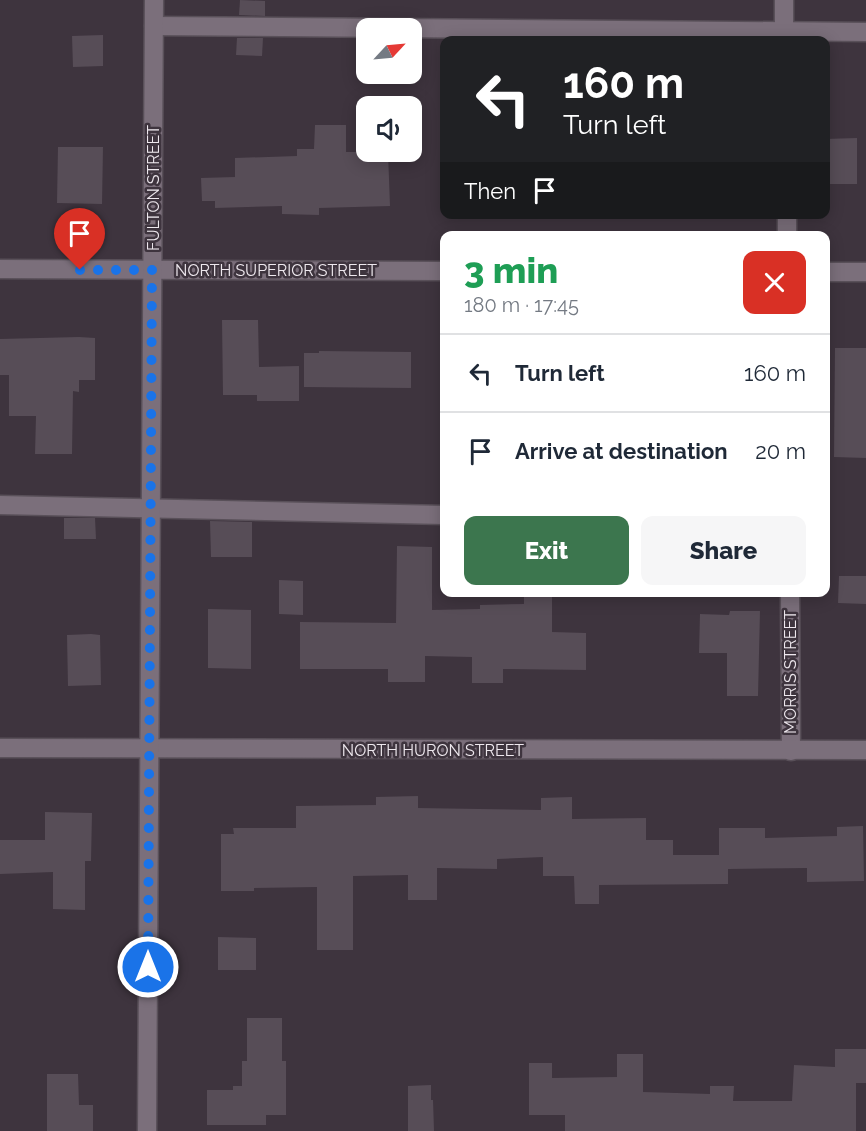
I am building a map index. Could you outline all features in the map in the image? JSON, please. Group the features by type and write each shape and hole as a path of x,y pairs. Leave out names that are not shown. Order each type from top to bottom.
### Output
{"street":[{"name":"FULTON STREET","path":"147,1131 154,0"},
{"path":"784,0 784,35"},
{"path":"154,26 784,35 866,32"},
{"name":"NORTH SUPERIOR STREET","path":"0,269 440,271"},
{"path":"830,272 866,272"},
{"path":"0,505 440,515"},
{"name":"MORRIS STREET","path":"790,597 791,751"},
{"name":"NORTH HURON STREET","path":"0,748 866,750"}],"building":[{"path":"240,0 265,1 265,16 239,15"},
{"path":"103,35 103,66 73,67 72,36"},
{"path":"237,38 263,38 262,56 236,55"},
{"path":"315,125 346,125 346,152 356,152 356,162 388,162 390,206 319,208 319,215 282,214 282,206 215,208 215,201 202,201 201,178 235,177 235,158 297,156 297,149 314,149"},
{"path":"857,138 857,184 830,184 830,139"},
{"path":"58,147 103,147 102,204 57,203"},
{"path":"222,320 258,320 259,367 299,366 299,401 257,401 257,395 223,395"},
{"path":"95,338 95,380 79,380 79,392 73,391 72,454 35,454 36,416 9,416 9,375 0,375 0,339"},
{"path":"835,348 866,348 866,458 834,457"},
{"path":"319,351 411,352 411,388 304,387 304,353 319,353"},
{"path":"64,518 95,518 96,539 64,539"},
{"path":"210,521 252,522 252,557 211,557"},
{"path":"397,546 432,547 432,610 480,609 480,605 524,604 524,597 552,597 552,632 586,633 586,670 503,669 503,683 472,683 472,657 425,656 425,682 388,682 388,669 300,669 300,622 396,623"},
{"path":"839,576 866,576 866,604 838,603"},
{"path":"279,580 303,581 303,615 279,614"},
{"path":"208,609 251,610 251,669 208,668"},
{"path":"730,611 760,611 758,696 727,696 727,653 699,653 700,614 729,615"},
{"path":"67,635 100,635 101,685 68,686"},
{"path":"418,796 418,808 541,810 541,798 572,797 572,819 646,818 646,840 673,840 673,855 719,855 719,828 765,828 765,838 837,836 837,827 863,826 864,881 807,882 807,868 728,869 728,884 599,885 599,904 575,904 574,876 543,876 543,857 497,859 497,869 437,868 437,900 408,900 408,875 353,876 353,950 317,950 317,887 221,891 221,834 234,834 233,828 296,828 296,806 376,805 376,797"},
{"path":"45,812 92,813 91,861 85,861 85,910 53,909 53,872 0,874 0,840 45,840"},
{"path":"218,937 256,938 256,970 218,970"},
{"path":"247,1018 282,1018 282,1061 286,1061 286,1115 266,1115 266,1125 207,1125 207,1090 233,1090 233,1086 242,1086 242,1061 247,1061"},
{"path":"835,1049 866,1049 866,1083 856,1083 856,1131 565,1131 565,1115 529,1115 529,1063 552,1063 552,1078 617,1077 617,1054 643,1054 643,1092 710,1094 710,1086 734,1086 733,1101 792,1101 794,1065 835,1067"},
{"path":"47,1074 78,1074 79,1105 93,1105 93,1131 47,1131"},
{"path":"431,1085 434,1131 408,1131 408,1086"}],"route":[{"path":"80,270 152,270 148,967"}]}
